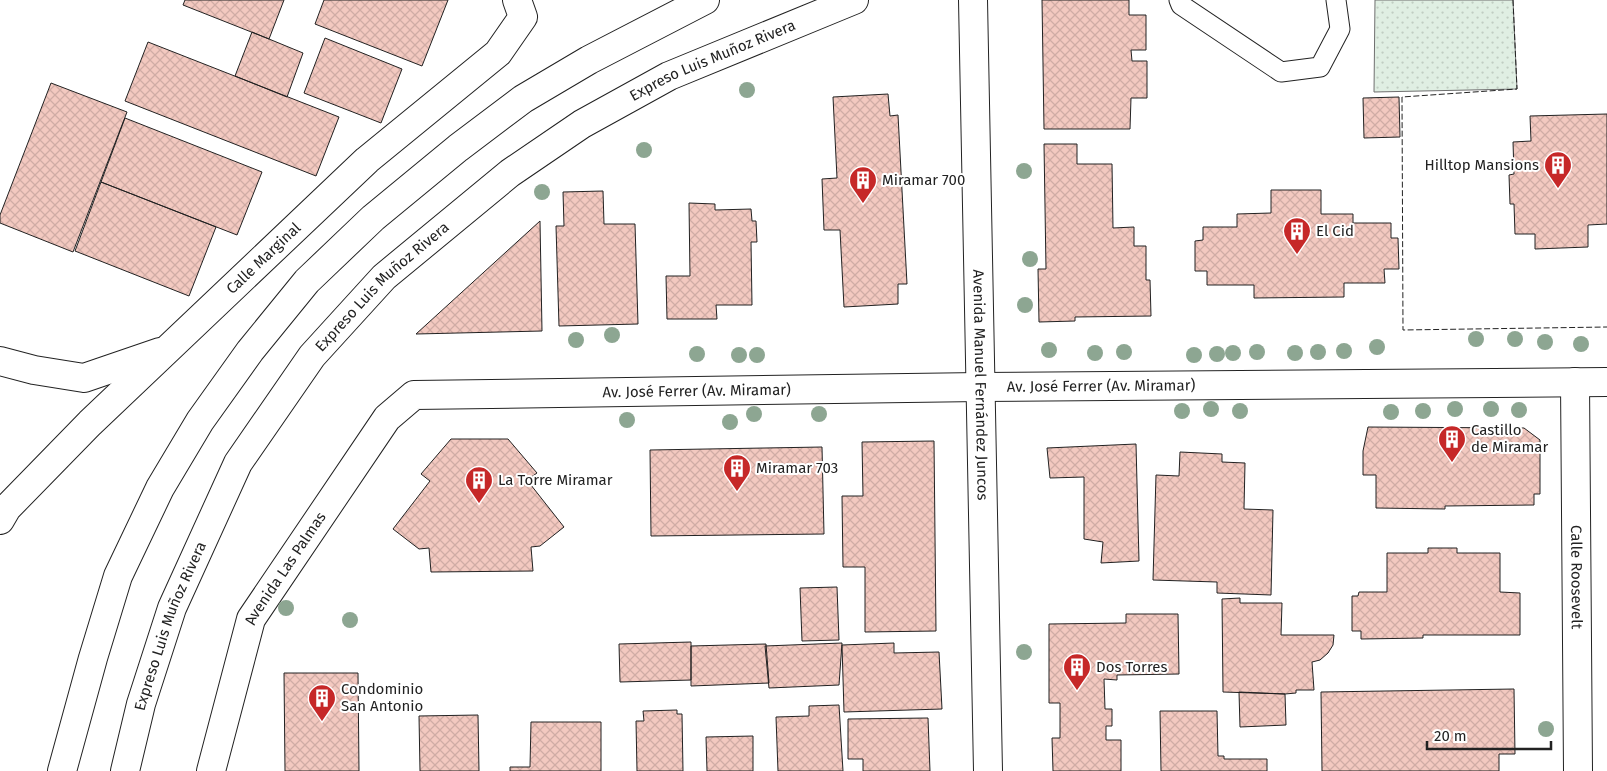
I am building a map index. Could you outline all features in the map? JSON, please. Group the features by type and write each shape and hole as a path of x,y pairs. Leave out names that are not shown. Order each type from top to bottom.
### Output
{"main road":[{"name":"Calle Marginal","path":"0,520 7,508 90,423 367,160 498,53 523,17 517,0"},
{"path":"62,771 118,576 160,488 200,421 250,351 307,281 373,218 458,148 523,99 589,60 705,0"},
{"name":"Expreso Luis Muñoz Rivera","path":"125,771 141,704 172,608 238,463 312,356 384,276 510,173 582,124 669,76 854,0"},
{"name":"Avenida Manuel Fernández Juncos","path":"973,9 988,771"},
{"path":"0,361 34,370 84,378 168,349"},
{"name":"Calle Roosevelt","path":"1575,382 1578,771"},
{"name":"Av. José Ferrer (Av. Miramar)","path":"414,395 980,387 1607,382"},
{"name":"Avenida Las Palmas","path":"211,771 252,619 387,418 414,395"}],"lane":[{"path":"1179,0 1181,5 1280,72 1320,67 1340,29 1336,0"}],"green space":[{"path":"1375,0 1513,0 1517,89 1374,92"}],"building":[{"path":"185,0 284,0 269,39 183,5"},
{"path":"324,0 448,0 422,66 315,24"},
{"path":"1042,0 1129,0 1129,15 1146,15 1146,50 1131,50 1132,61 1147,61 1147,98 1131,98 1130,129 1044,129"},
{"path":"252,32 303,53 287,97 235,76"},
{"path":"325,38 402,69 381,123 304,93"},
{"path":"148,42 339,117 316,176 125,101"},
{"path":"51,83 127,112 73,252 0,223 0,215"},
{"name":"Miramar 700","path":"888,94 890,116 898,115 907,284 898,284 898,304 844,307 840,230 824,230 822,179 837,178 833,97"},
{"path":"1399,97 1400,137 1364,138 1363,98"},
{"name":"Hilltop Mansions","path":"1607,114 1607,224 1588,225 1588,247 1535,249 1535,234 1515,234 1514,204 1510,204 1509,175 1514,174 1513,142 1531,141 1530,116"},
{"path":"125,118 262,172 237,235 101,182"},
{"path":"1044,144 1077,144 1077,164 1112,164 1113,228 1134,227 1134,246 1146,246 1146,280 1150,280 1151,316 1075,317 1075,321 1039,322 1038,269 1046,269"},
{"path":"101,182 216,227 189,296 75,251"},
{"name":"El Cid","path":"1271,190 1321,190 1321,214 1353,214 1353,223 1391,223 1391,238 1398,238 1399,269 1384,269 1385,283 1344,283 1344,297 1254,298 1254,285 1207,285 1207,271 1195,271 1195,241 1203,240 1203,227 1237,227 1237,214 1271,213"},
{"path":"603,191 604,224 635,224 638,324 559,326 556,226 564,226 563,192"},
{"path":"689,203 715,204 715,210 751,209 752,221 756,221 757,242 751,242 752,305 716,305 717,319 667,319 666,276 690,276"},
{"path":"540,221 542,331 416,334"},
{"name":"Castillo de Miramar","path":"1368,427 1524,428 1540,440 1540,494 1534,494 1534,505 1445,506 1445,509 1376,508 1376,475 1363,475 1363,451"},
{"name":"La Torre Miramar","path":"451,439 508,439 537,473 527,480 564,527 540,546 531,547 533,571 431,572 429,548 419,549 393,529 430,481 421,474"},
{"path":"934,441 936,631 865,632 865,567 843,567 842,496 863,496 862,442"},
{"path":"1136,444 1139,561 1101,563 1103,542 1084,539 1084,477 1050,478 1047,448"},
{"name":"Miramar 703","path":"822,447 824,534 651,536 650,450"},
{"path":"1180,452 1222,454 1222,462 1245,463 1244,509 1273,510 1271,595 1217,593 1217,582 1153,580 1156,475 1179,476"},
{"path":"1428,548 1457,548 1457,553 1500,553 1500,592 1520,593 1520,635 1423,635 1423,638 1361,639 1361,631 1352,631 1352,596 1358,596 1359,592 1387,592 1387,553 1428,553"},
{"path":"837,587 839,640 802,641 800,588"},
{"path":"1240,598 1240,603 1282,603 1281,635 1334,635 1333,645 1328,653 1320,660 1312,662 1314,690 1296,690 1296,693 1285,694 1223,692 1222,599"},
{"name":"Dos Torres","path":"1126,614 1178,614 1179,674 1117,675 1117,680 1104,679 1105,709 1112,709 1112,726 1106,726 1106,740 1121,740 1121,771 1053,771 1052,738 1060,738 1060,703 1049,703 1049,624 1126,623"},
{"path":"691,642 691,680 620,682 619,644"},
{"path":"842,643 839,685 769,688 765,646"},
{"path":"894,643 894,653 939,652 942,709 844,712 842,645"},
{"path":"766,644 769,683 691,686 691,646"},
{"name":"Condominio San Antonio","path":"284,673 358,673 359,771 285,771"},
{"path":"1514,689 1515,754 1499,754 1499,771 1322,771 1321,692"},
{"path":"1239,692 1285,694 1286,725 1240,727"},
{"path":"839,705 843,771 778,771 776,717 809,716 809,706"},
{"path":"677,710 677,714 682,714 683,771 637,771 636,721 644,721 643,711"},
{"path":"1160,711 1217,711 1218,756 1224,756 1224,759 1267,759 1267,771 1161,771"},
{"path":"478,715 479,771 420,771 419,716"},
{"path":"928,718 930,771 863,771 863,759 848,759 848,719"},
{"path":"531,722 601,722 601,771 510,771 510,767 530,767"},
{"path":"753,736 753,771 707,771 706,737"}],"fence":[{"path":"1513,0 1517,89 1402,97 1403,330 1607,327"}],"place":[{"name":"Hilltop Mansions","path":"1558,189"},
{"name":"Miramar 700","path":"863,204"},
{"name":"El Cid","path":"1297,255"},
{"name":"Castillo de Miramar","path":"1452,463"},
{"name":"Miramar 703","path":"737,492"},
{"name":"La Torre Miramar","path":"479,504"},
{"name":"Dos Torres","path":"1077,691"},
{"name":"Condominio San Antonio","path":"322,722"}]}
